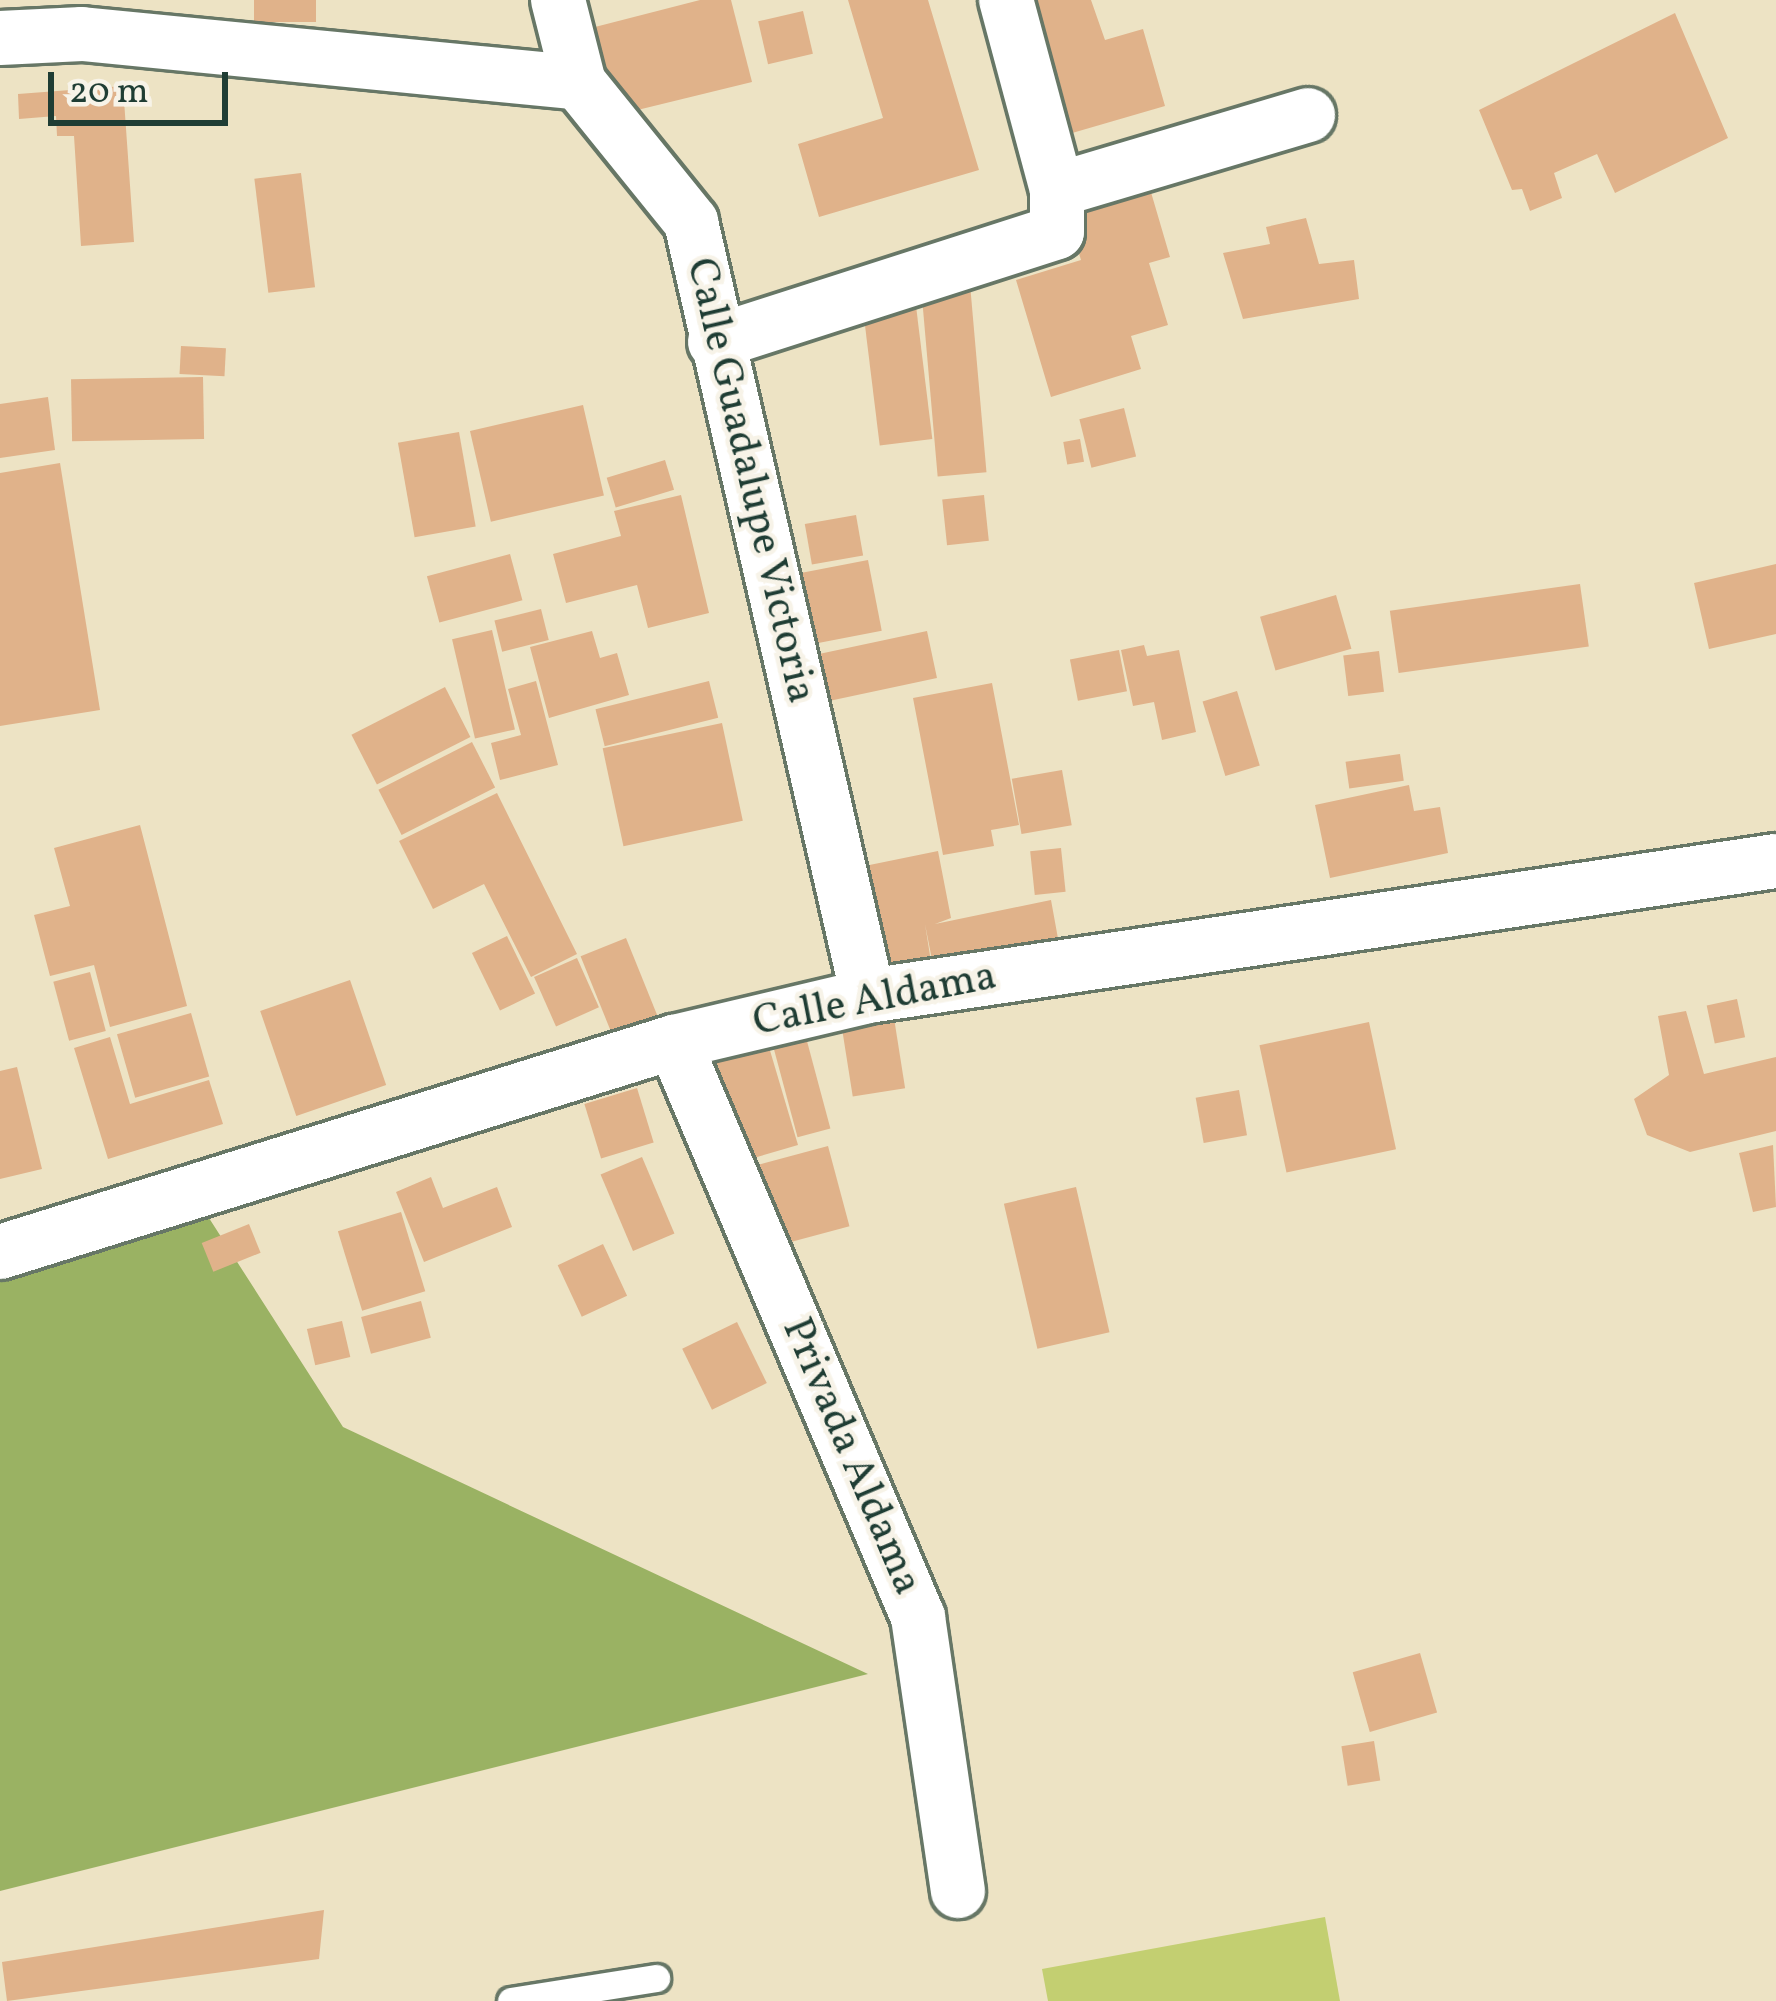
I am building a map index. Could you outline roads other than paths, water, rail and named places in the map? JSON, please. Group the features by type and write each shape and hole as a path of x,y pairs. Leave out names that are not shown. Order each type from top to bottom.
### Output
{"street":[{"name":"Calle Guadalupe Victoria","path":"558,0 579,83 691,222 868,996"},
{"path":"716,342 1057,232 1057,190 1006,0"},
{"path":"0,38 82,34 579,83"},
{"path":"1057,190 1308,115"},
{"name":"Calle Aldama","path":"0,1252 674,1042 868,996 1776,861"},
{"name":"Privada Aldama","path":"674,1042 917,1617 958,1891"}],"lane":[{"path":"511,2001 656,1978"}]}
